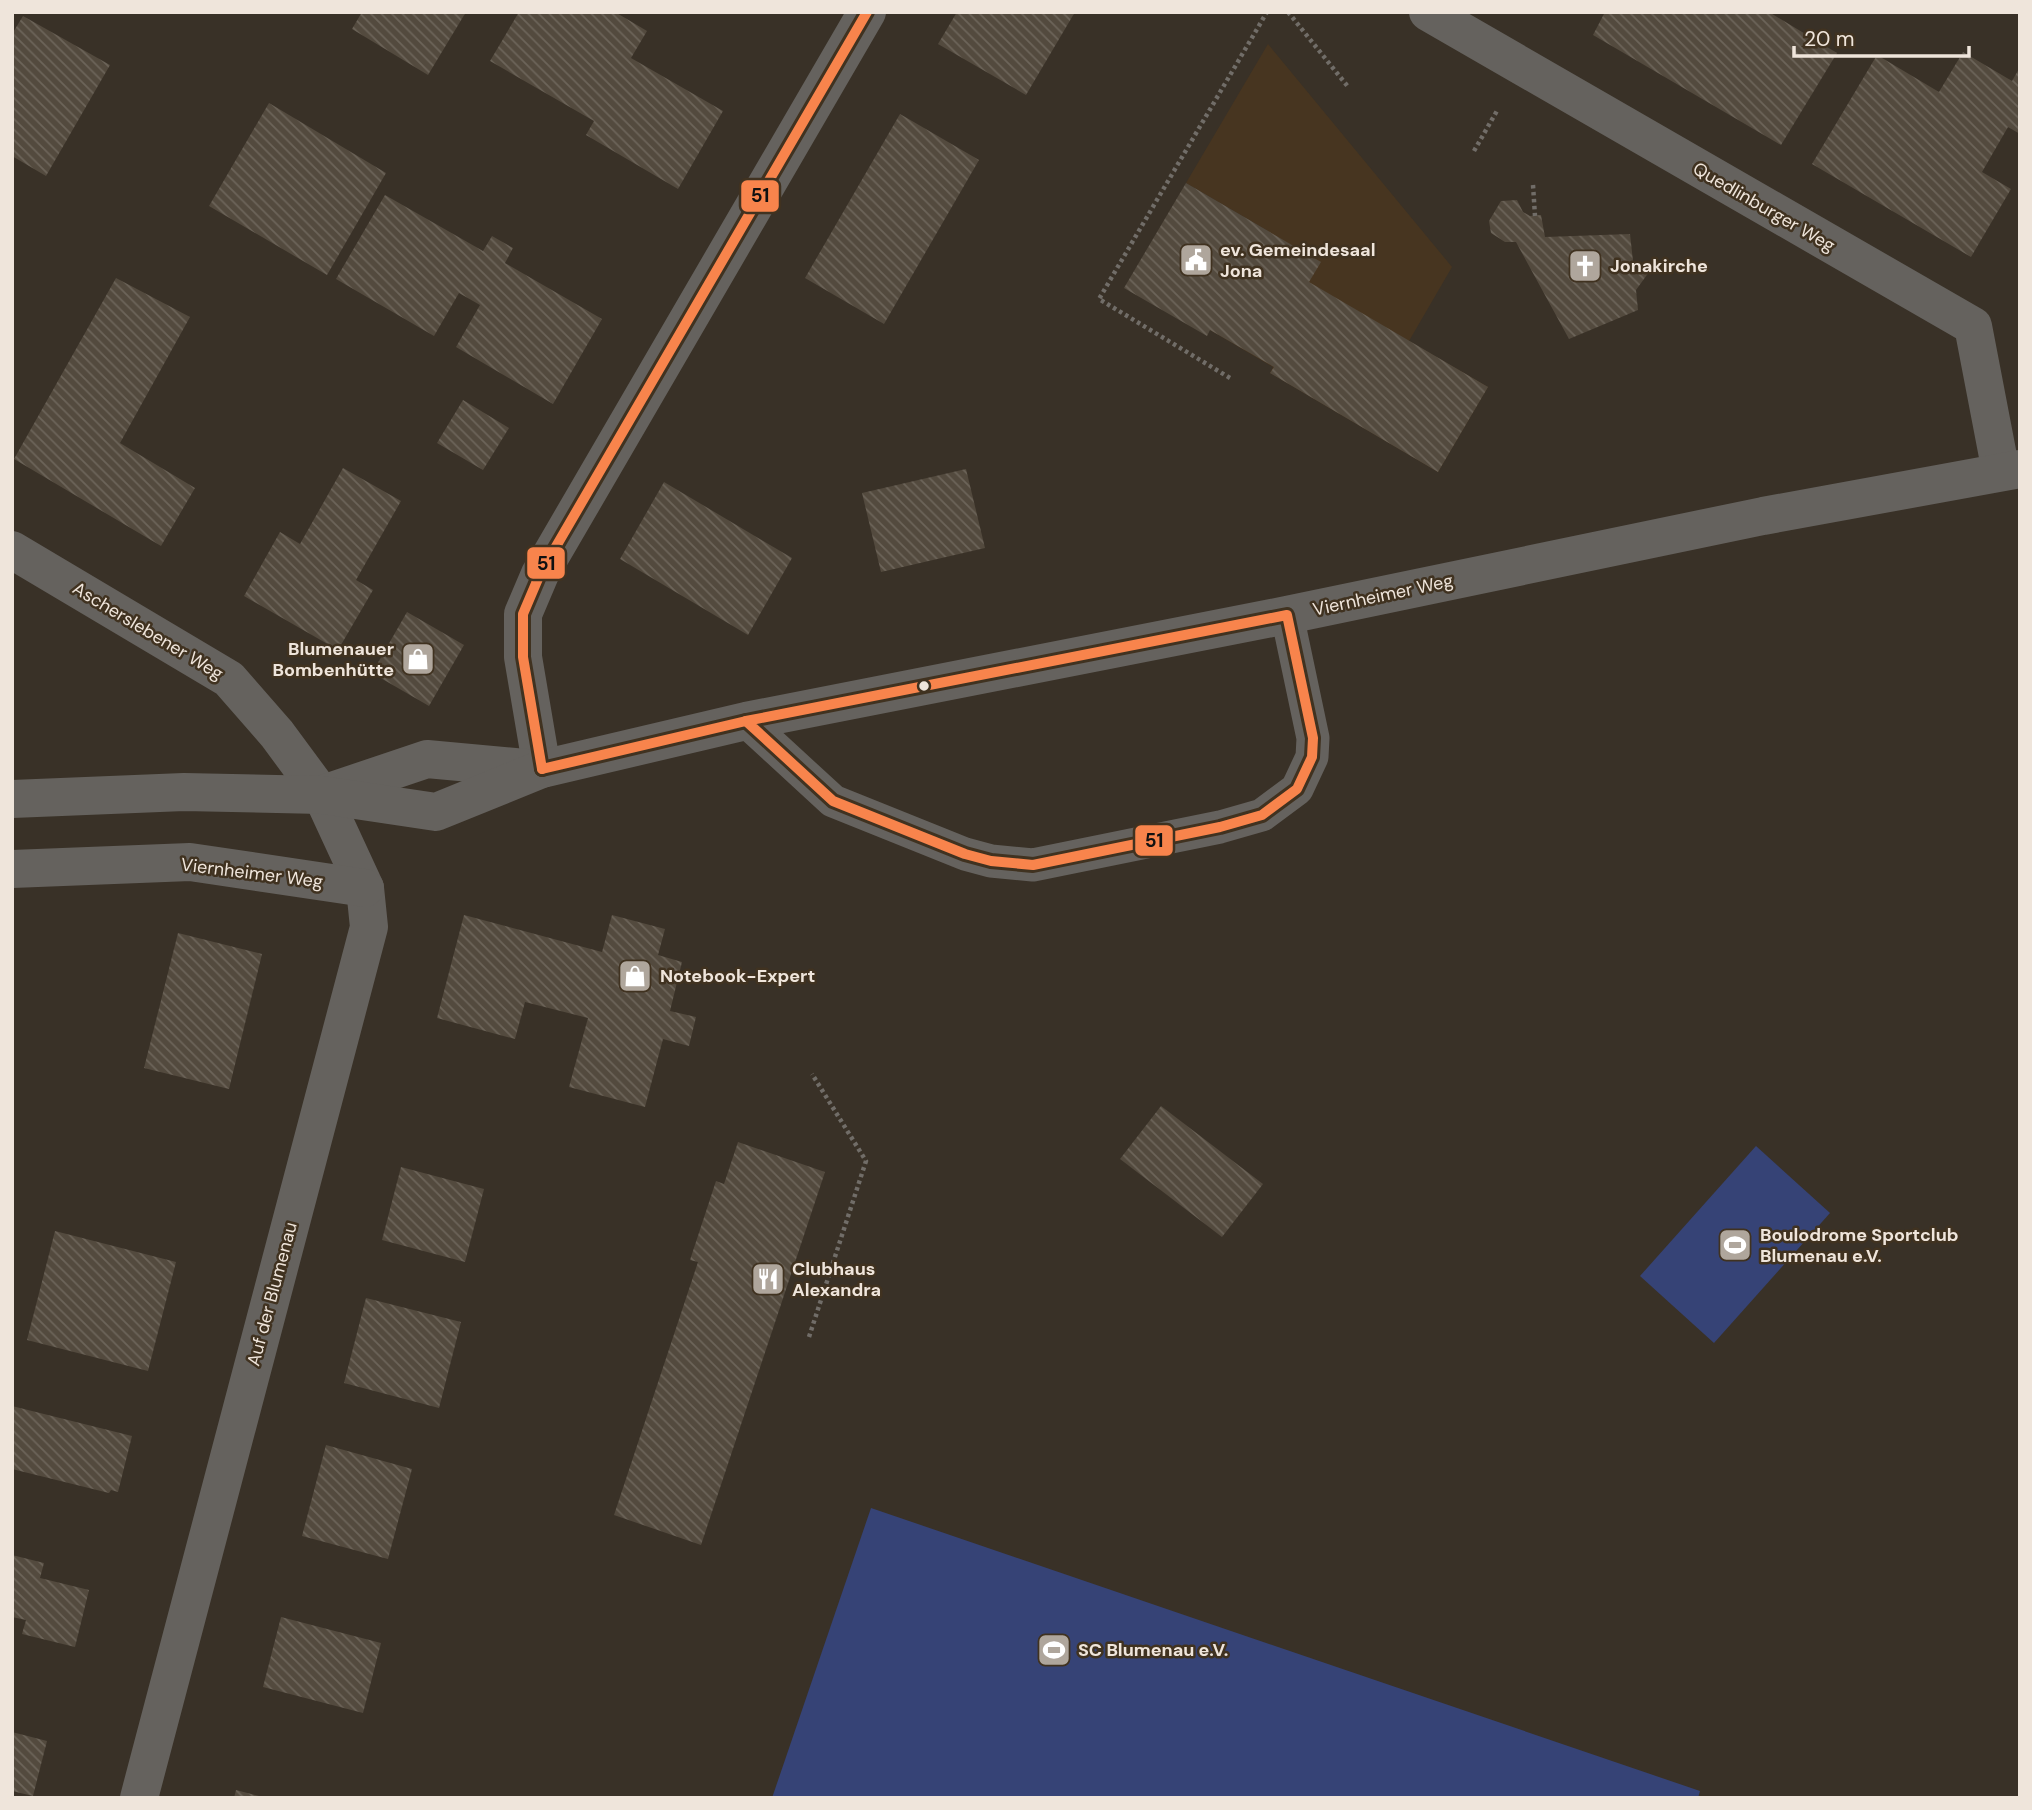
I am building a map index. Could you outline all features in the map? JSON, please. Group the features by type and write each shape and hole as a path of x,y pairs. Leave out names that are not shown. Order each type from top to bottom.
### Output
{"street":[{"path":"542,769 523,657 523,614 540,574 867,12"},
{"name":"Quedlinburger Weg","path":"1427,12 1973,326 2010,471"},
{"name":"Viernheimer Weg","path":"12,799 184,792 322,795 436,812 542,769 746,721 1287,615 1763,516 2010,471"},
{"name":"Ascherslebener Weg","path":"12,550 229,679 277,734 322,795"},
{"name":"Viernheimer Weg","path":"322,795 427,759 542,769"},
{"name":"Auf der Blumenau","path":"139,1798 369,927 365,888 322,795"},
{"name":"Viernheimer Weg","path":"12,869 190,862 365,888"}],"lane":[{"path":"746,721 833,801 965,854 1014,863 1055,862 1220,827 1262,815 1297,789 1312,757 1313,738 1287,615"}],"path":[{"path":"1230,377 1099,299 1267,12"},
{"path":"1288,12 1349,88"},
{"path":"1533,185 1535,216"},
{"path":"809,1337 866,1161 811,1074"}],"shaded area":[{"path":"1268,44 1452,267 1409,341 1488,387 1438,472 1270,373 1273,367 1210,330 1268,231 1186,183"},
{"name":"Boulodrome Sportclub Blumenau e.V.","path":"1756,1146 1830,1213 1714,1343 1640,1276"},
{"name":"SC Blumenau e.V.","path":"871,1508 1700,1791 1698,1798 772,1798"}],"building":[{"path":"362,12 466,12 428,75 352,29"},
{"path":"519,12 615,12 647,31 631,58 723,111 678,189 586,135 594,121 490,61"},
{"path":"957,12 1075,12 1026,95 938,44"},
{"path":"1605,12 1769,12 1837,53 1781,145 1593,35"},
{"path":"23,16 110,65 46,176 12,156 12,34"},
{"path":"1963,52 2012,81 2020,67 2020,134 2008,127 1982,172 2011,189 1971,257 1812,164 1877,55 1939,92"},
{"path":"269,103 386,173 327,275 209,206"},
{"path":"900,114 979,160 884,324 805,278"},
{"path":"1186,183 1321,262 1309,282 1488,387 1438,472 1270,373 1274,367 1210,330 1207,336 1124,288"},
{"path":"385,195 483,251 492,236 513,248 505,263 602,319 553,404 456,347 480,305 459,293 434,336 336,279"},
{"name":"Jonakirche","path":"1517,200 1523,212 1530,216 1541,215 1545,237 1630,234 1633,261 1649,272 1636,290 1638,310 1569,339 1516,242 1505,242 1491,233 1489,221 1501,201"},
{"path":"116,278 190,317 120,443 195,488 161,546 14,459"},
{"path":"463,400 509,428 483,470 437,443"},
{"path":"343,468 401,501 356,580 373,590 338,650 244,596 280,532 300,544"},
{"path":"966,469 985,548 881,572 862,493"},
{"path":"664,482 792,558 748,635 620,559"},
{"name":"Blumenauer Bombenhütte","path":"407,612 464,645 429,706 372,673"},
{"path":"464,915 602,952 612,915 665,929 658,955 682,962 670,1011 696,1017 689,1046 663,1039 645,1107 569,1087 588,1018 525,1002 515,1039 437,1018"},
{"path":"178,933 262,954 229,1089 144,1068"},
{"path":"1161,1106 1263,1184 1222,1237 1120,1159"},
{"path":"738,1142 825,1172 701,1545 614,1515 698,1262 690,1260 716,1181 724,1184"},
{"path":"401,1167 484,1189 465,1262 382,1240"},
{"path":"55,1231 176,1262 148,1371 27,1340"},
{"path":"366,1298 461,1322 439,1408 344,1383"},
{"path":"12,1406 132,1436 118,1492 111,1490 109,1493 12,1469"},
{"path":"326,1445 412,1469 388,1559 302,1536"},
{"path":"12,1555 44,1563 40,1578 89,1590 75,1647 22,1634 26,1620 12,1617"},
{"path":"281,1617 381,1643 363,1713 263,1687"},
{"path":"12,1732 47,1741 33,1796 12,1791"},
{"path":"236,1790 263,1797 263,1798 234,1798"}],"transit line":[{"name":"51","path":"542,769 523,657 523,614 540,574 867,12"},
{"name":"51","path":"1287,615 1313,738 1312,757 1297,789 1262,815 1220,827 1033,865 991,861 965,854 833,801 746,721 1287,615"},
{"name":"51","path":"542,769 746,721"}],"place":[{"name":"ev. Gemeindesaal Jona","path":"1196,260"},
{"name":"Jonakirche","path":"1585,266"},
{"name":"Blumenauer Bombenhütte","path":"418,659"},
{"name":"Notebook-Expert","path":"635,976"},
{"name":"Boulodrome Sportclub Blumenau e.V.","path":"1735,1245"},
{"name":"Clubhaus Alexandra","path":"768,1279"},
{"name":"SC Blumenau e.V.","path":"1054,1650"}]}
